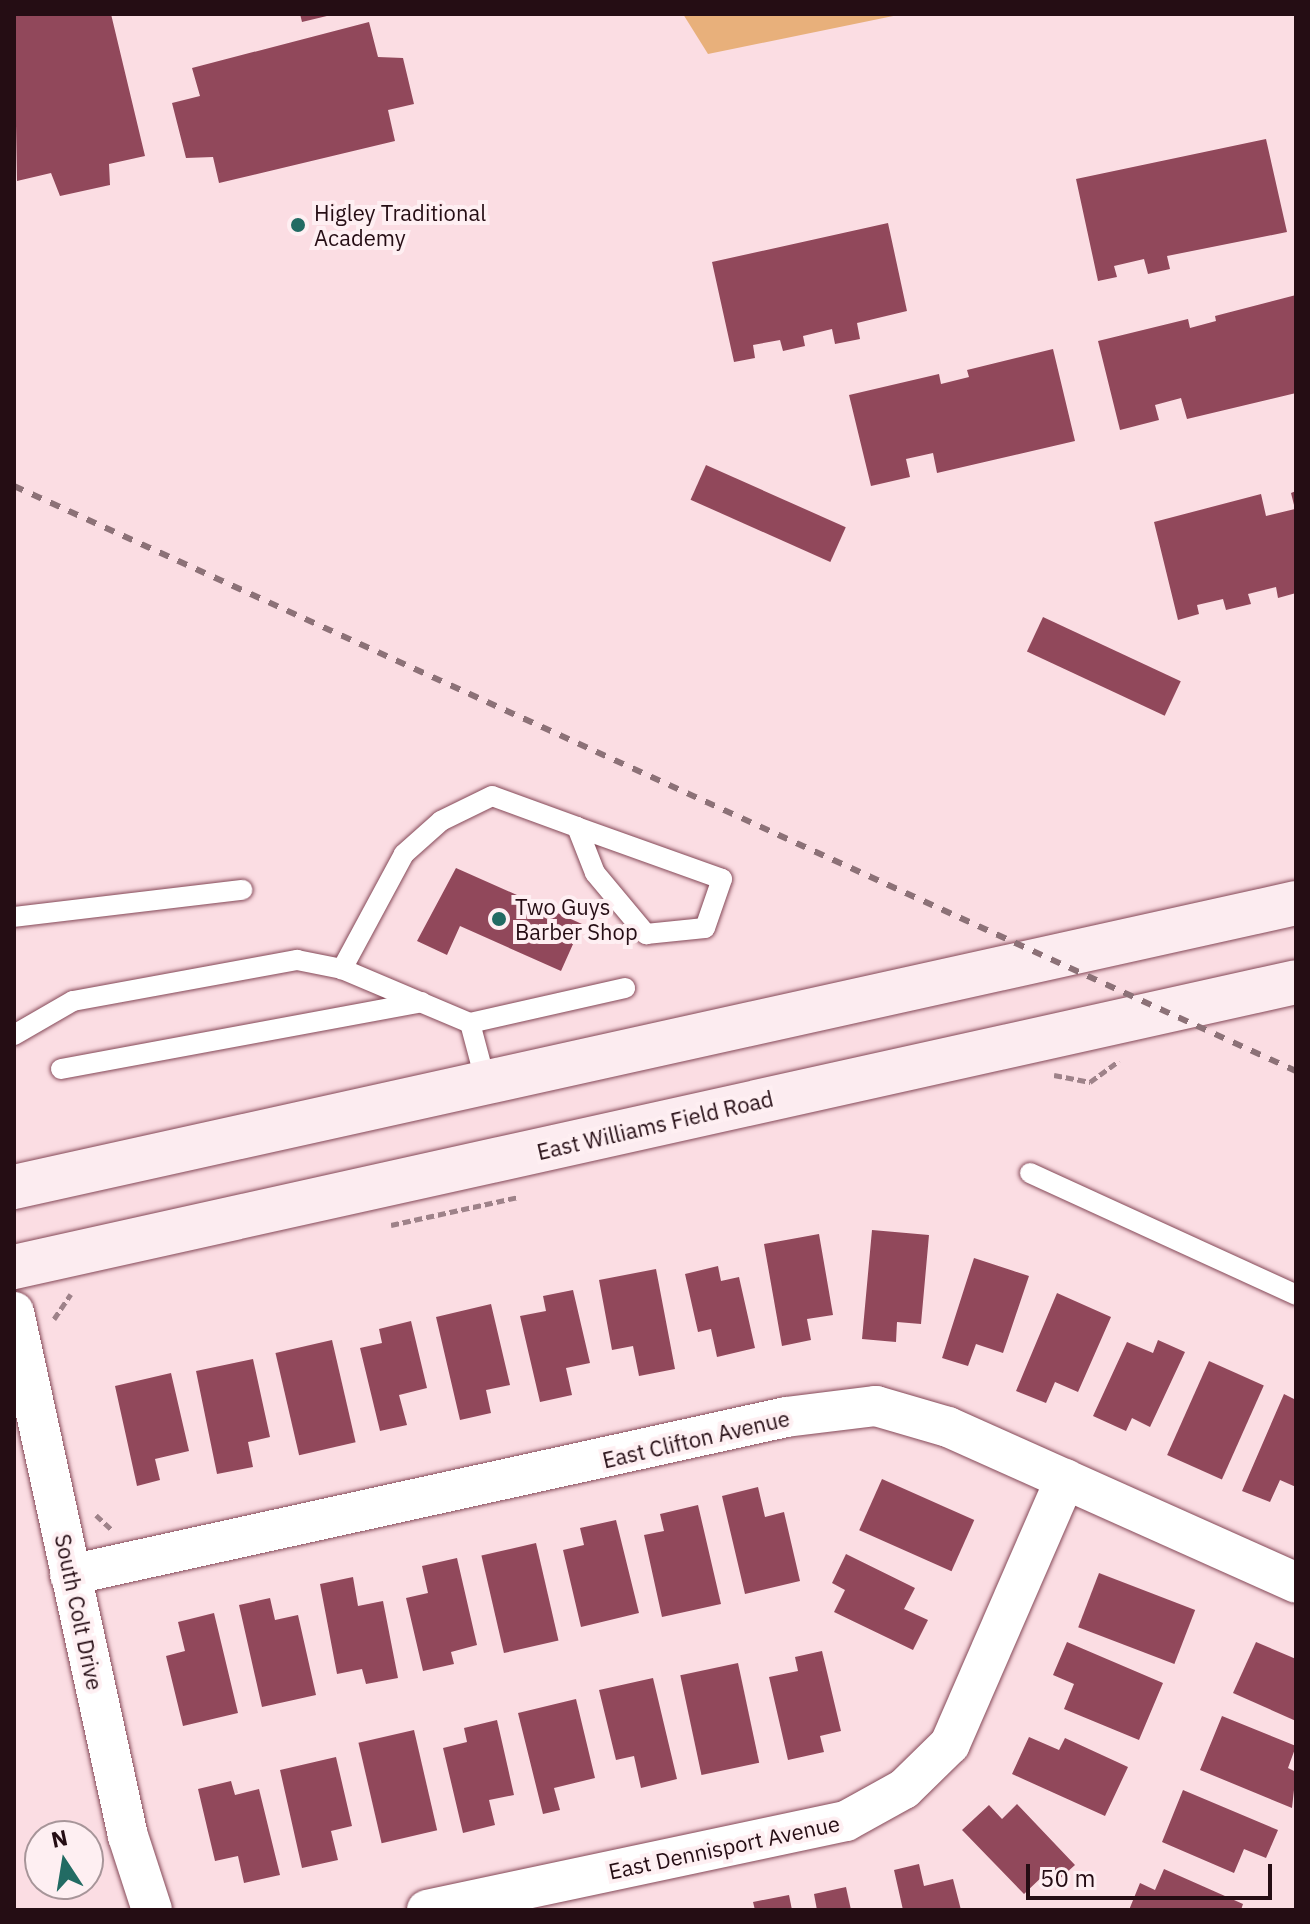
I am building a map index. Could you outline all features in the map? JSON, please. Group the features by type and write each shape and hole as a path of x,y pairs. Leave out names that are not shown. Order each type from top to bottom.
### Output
{"main road":[{"path":"14,1187 1296,903"},
{"name":"East Williams Field Road","path":"14,1267 1296,982"}],"street":[{"name":"South Colt Drive","path":"32,1319 70,1575 128,1836 152,1910"},
{"name":"East Clifton Avenue","path":"70,1575 786,1417 876,1406 948,1427 1296,1583"},
{"name":"East Dennisport Avenue","path":"427,1910 846,1821 904,1789 950,1744 1065,1479"}],"lane":[{"path":"342,969 404,854 441,821 492,796 722,879 705,928 646,934 595,873 577,827"},
{"path":"14,917 242,890"},
{"path":"14,1035 73,1001 297,960 342,969 470,1023 625,988"},
{"path":"61,1069 422,1002"},
{"path":"470,1023 486,1083"},
{"path":"1030,1173 1296,1295"}],"path":[{"path":"1042,1075 1090,1082 1129,1055"},
{"path":"381,1227 437,1219 528,1195"},
{"path":"32,1319 76,1288"},
{"path":"85,1504 116,1533"}],"shaded area":[{"path":"683,14 903,14 708,54"}],"building":[{"path":"14,14 111,14 145,156 109,164 110,185 60,196 51,173 17,181"},
{"path":"300,14 331,14 331,15 302,22"},
{"path":"369,22 378,57 403,58 414,104 388,110 395,141 219,183 213,157 186,158 172,103 200,96 192,68"},
{"path":"1266,139 1287,232 1167,256 1170,269 1148,274 1144,259 1114,266 1117,277 1098,281 1076,179"},
{"path":"888,223 907,311 857,323 860,339 835,344 832,329 803,336 805,346 783,351 780,340 753,345 755,358 734,362 712,262"},
{"path":"1296,295 1296,393 1187,419 1181,398 1155,405 1159,420 1120,430 1098,341 1188,319 1190,328 1216,321 1215,316"},
{"path":"1053,349 1075,441 937,473 933,453 906,459 910,477 871,486 849,395 939,374 941,384 969,377 967,370"},
{"path":"706,465 846,527 830,562 691,500"},
{"path":"1296,491 1296,593 1278,598 1276,587 1248,594 1251,604 1226,610 1223,599 1197,605 1199,614 1178,620 1154,522 1261,494 1266,516 1295,509 1291,493"},
{"path":"1043,617 1181,681 1165,716 1027,651"},
{"name":"Two Guys Barber Shop","path":"456,868 582,924 561,971 460,926 447,955 417,941"},
{"path":"872,1230 929,1235 921,1324 897,1322 896,1342 862,1339"},
{"path":"819,1234 833,1315 807,1319 811,1340 782,1346 764,1244"},
{"path":"974,1258 1029,1276 1003,1353 976,1344 968,1366 942,1358"},
{"path":"718,1266 721,1281 739,1277 755,1348 717,1357 711,1329 698,1332 685,1274"},
{"path":"656,1269 675,1369 639,1376 633,1346 612,1350 599,1280"},
{"path":"573,1290 590,1363 566,1368 572,1395 540,1402 520,1316 546,1311 543,1296"},
{"path":"1057,1293 1111,1317 1078,1392 1055,1382 1046,1403 1016,1391"},
{"path":"491,1304 510,1385 486,1390 491,1413 460,1420 436,1317"},
{"path":"411,1321 427,1388 399,1395 407,1425 380,1431 360,1348 382,1343 379,1329"},
{"path":"332,1340 356,1442 299,1455 275,1353"},
{"path":"1158,1340 1185,1352 1150,1427 1132,1418 1126,1431 1093,1416 1127,1342 1153,1353"},
{"path":"253,1359 270,1437 248,1442 253,1467 217,1474 196,1371"},
{"path":"1209,1361 1264,1385 1222,1479 1167,1455"},
{"path":"171,1373 189,1451 155,1459 160,1480 137,1486 115,1386"},
{"path":"1284,1394 1296,1400 1296,1487 1280,1480 1270,1502 1242,1491"},
{"path":"882,1479 974,1520 951,1571 859,1530"},
{"path":"758,1487 765,1517 784,1512 800,1581 745,1594 722,1496"},
{"path":"698,1505 721,1604 662,1617 644,1535 664,1531 660,1514"},
{"path":"616,1520 639,1613 581,1627 563,1550 584,1545 580,1528"},
{"path":"536,1543 558,1640 504,1653 481,1556"},
{"path":"846,1554 915,1588 904,1609 928,1620 913,1650 834,1612 845,1590 832,1583"},
{"path":"457,1558 477,1645 451,1652 454,1664 423,1671 406,1598 428,1593 422,1566"},
{"path":"1099,1573 1195,1610 1174,1664 1078,1627"},
{"path":"353,1577 358,1606 383,1601 398,1678 366,1684 362,1669 337,1674 320,1584"},
{"path":"270,1598 275,1620 298,1615 316,1695 262,1707 239,1605"},
{"path":"214,1613 238,1713 183,1726 166,1656 185,1651 178,1622"},
{"path":"1067,1642 1163,1683 1139,1740 1064,1709 1074,1684 1053,1675"},
{"path":"1256,1642 1296,1659 1296,1721 1233,1693"},
{"path":"822,1651 841,1731 820,1736 824,1752 788,1760 769,1677 798,1671 795,1657"},
{"path":"738,1663 759,1763 701,1775 680,1675"},
{"path":"653,1678 677,1779 641,1788 634,1756 616,1760 599,1690"},
{"path":"576,1699 595,1778 554,1788 560,1810 543,1814 518,1713"},
{"path":"1222,1716 1296,1746 1288,1768 1296,1772 1292,1808 1200,1770"},
{"path":"497,1720 514,1795 489,1800 495,1825 463,1833 443,1748 467,1742 464,1728"},
{"path":"414,1730 437,1830 382,1843 358,1743"},
{"path":"1029,1737 1059,1750 1065,1738 1128,1767 1105,1816 1012,1774"},
{"path":"336,1757 352,1826 331,1831 338,1860 302,1868 280,1770"},
{"path":"231,1781 235,1795 259,1789 280,1875 244,1883 238,1856 215,1861 198,1789"},
{"path":"1183,1790 1278,1830 1266,1858 1244,1849 1234,1873 1162,1842"},
{"path":"1017,1804 1075,1865 1055,1883 1046,1873 1024,1894 962,1830 989,1805 1002,1819"},
{"path":"919,1864 924,1886 953,1879 961,1910 903,1910 894,1870"},
{"path":"1164,1869 1243,1904 1241,1910 1129,1910 1140,1883 1155,1890"},
{"path":"846,1887 851,1910 817,1910 814,1894"},
{"path":"789,1895 792,1910 755,1910 753,1902"}],"railway":[{"path":"14,486 1296,1071"}],"place":[{"name":"Higley Traditional Academy","path":"298,225"},
{"name":"Two Guys Barber Shop","path":"499,919"}]}
